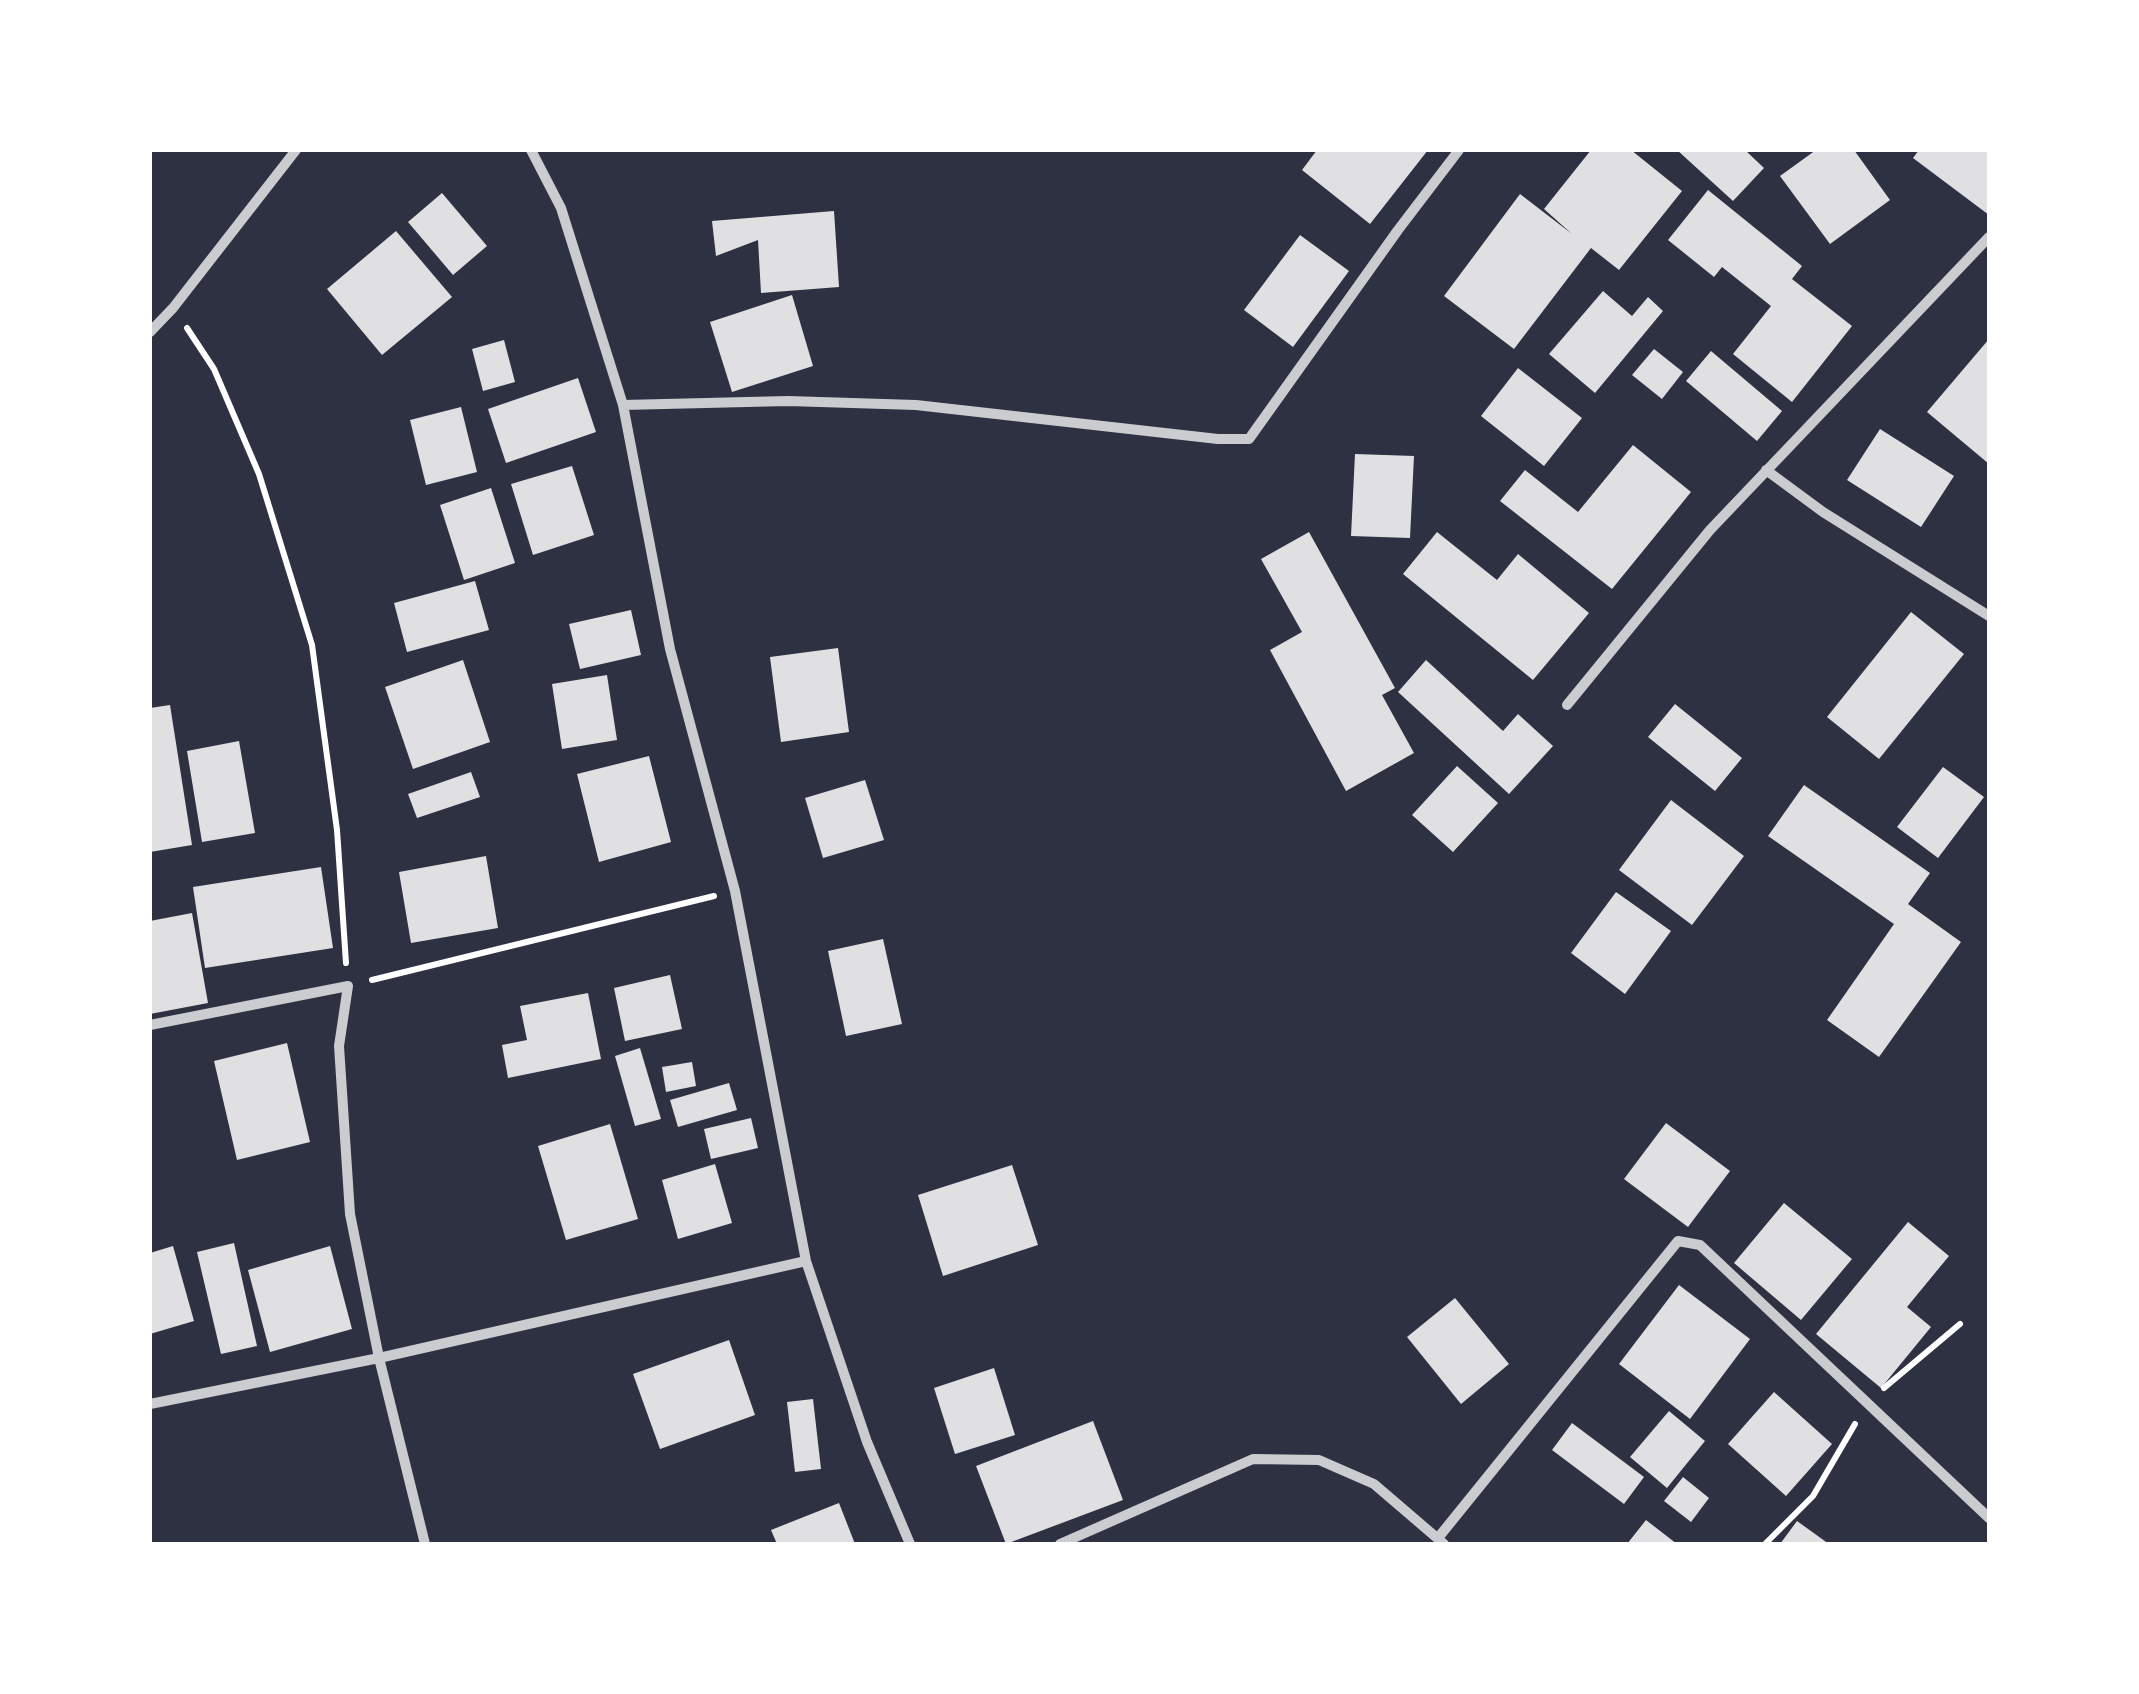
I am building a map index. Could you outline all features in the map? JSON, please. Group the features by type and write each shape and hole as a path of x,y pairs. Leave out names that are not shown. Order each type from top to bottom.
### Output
{"street":[{"path":"150,332 296,150"},
{"path":"531,150 561,208 623,405 670,649 735,891 806,1261 867,1442 910,1544"},
{"path":"623,405 788,401 916,405 1218,440 1249,439 1459,150"},
{"path":"1568,705 1678,566 1989,237"},
{"path":"1766,470 1822,512 1989,616"},
{"path":"150,1025 348,986 338,1046 350,1214 379,1358 426,1544"},
{"path":"1060,1544 1253,1459 1318,1460 1374,1484 1441,1541 1678,1241 1700,1246 1989,1518"},
{"path":"150,1404 379,1358 806,1261"}],"path":[{"path":"173,308 214,369 259,474 312,645 337,830 348,986 735,891"}],"building":[{"path":"1317,150 1428,150 1370,224 1302,170"},
{"path":"1591,150 1631,150 1682,191 1619,270 1591,248 1514,349 1444,296 1520,194 1572,234 1544,209"},
{"path":"1677,150 1745,150 1764,168 1733,201"},
{"path":"1816,150 1854,150 1890,200 1830,244 1780,176"},
{"path":"1919,150 1989,150 1989,215 1913,158"},
{"path":"1708,190 1802,266 1792,279 1852,326 1792,402 1733,354 1771,306 1722,267 1714,277 1668,240"},
{"path":"442,193 487,246 453,275 408,222"},
{"path":"834,211 839,287 761,293 758,240 716,256 712,221"},
{"path":"396,231 452,297 382,355 327,289"},
{"path":"1300,235 1349,271 1293,347 1244,310"},
{"path":"1603,291 1632,316 1648,297 1663,311 1595,393 1549,354"},
{"path":"792,295 813,366 732,392 710,322"},
{"path":"1989,339 1989,464 1927,412"},
{"path":"504,340 515,382 483,391 472,349"},
{"path":"1654,349 1683,372 1662,399 1632,375"},
{"path":"1711,351 1782,411 1757,441 1686,381"},
{"path":"1518,368 1582,418 1544,466 1481,416"},
{"path":"578,378 596,432 506,463 488,409"},
{"path":"461,407 477,472 426,485 410,420"},
{"path":"1880,429 1954,476 1921,527 1847,480"},
{"path":"1633,445 1691,492 1612,589 1500,501 1525,470 1578,512"},
{"path":"1355,454 1414,456 1410,538 1351,536"},
{"path":"572,466 594,535 533,555 511,484"},
{"path":"491,488 515,563 464,580 440,505"},
{"path":"1309,532 1395,688 1382,695 1414,753 1346,791 1270,650 1302,632 1261,559"},
{"path":"1437,532 1497,580 1518,554 1589,613 1533,680 1403,574"},
{"path":"475,581 489,630 407,652 394,603"},
{"path":"631,610 641,655 580,669 569,624"},
{"path":"1911,612 1964,654 1879,759 1827,717"},
{"path":"838,648 849,732 781,742 770,657"},
{"path":"463,660 490,742 413,769 385,687"},
{"path":"1426,660 1503,731 1518,714 1553,746 1509,794 1398,692"},
{"path":"607,675 617,740 562,749 552,684"},
{"path":"1675,704 1742,758 1715,791 1648,737"},
{"path":"170,705 192,845 150,852 150,708"},
{"path":"239,741 255,833 202,842 187,751"},
{"path":"649,756 671,842 599,862 577,774"},
{"path":"1457,766 1498,803 1453,852 1412,815"},
{"path":"1943,767 1984,797 1938,858 1897,827"},
{"path":"471,772 480,797 417,818 408,794"},
{"path":"865,780 884,840 823,858 805,798"},
{"path":"1804,785 1930,873 1908,904 1961,942 1879,1057 1827,1020 1894,924 1768,836"},
{"path":"1671,800 1744,856 1692,925 1619,870"},
{"path":"486,856 498,928 411,943 399,872"},
{"path":"321,867 333,948 205,968 193,887"},
{"path":"1616,892 1671,931 1625,994 1571,953"},
{"path":"192,913 208,1003 150,1014 150,921"},
{"path":"883,939 902,1024 846,1036 828,951"},
{"path":"670,975 682,1029 625,1041 614,988"},
{"path":"588,993 601,1059 508,1078 502,1045 527,1040 520,1006"},
{"path":"287,1043 310,1142 237,1160 214,1061"},
{"path":"640,1048 661,1119 635,1126 615,1056"},
{"path":"692,1062 696,1086 666,1092 662,1067"},
{"path":"729,1083 737,1110 678,1127 670,1100"},
{"path":"751,1118 758,1148 711,1159 704,1129"},
{"path":"1666,1123 1730,1171 1688,1227 1624,1179"},
{"path":"610,1124 638,1219 566,1240 538,1146"},
{"path":"715,1164 732,1223 678,1239 662,1180"},
{"path":"1012,1165 1038,1245 943,1276 918,1195"},
{"path":"1784,1203 1852,1259 1801,1320 1734,1263"},
{"path":"1908,1222 1949,1256 1907,1307 1931,1327 1881,1388 1816,1334"},
{"path":"234,1243 257,1346 221,1354 197,1252"},
{"path":"173,1246 194,1321 150,1334 150,1253"},
{"path":"330,1246 352,1329 270,1352 248,1270"},
{"path":"1679,1285 1750,1339 1690,1419 1619,1364"},
{"path":"1455,1298 1509,1364 1461,1404 1407,1337"},
{"path":"729,1340 755,1415 660,1449 633,1374"},
{"path":"994,1368 1015,1435 955,1454 934,1388"},
{"path":"1774,1392 1832,1444 1786,1496 1728,1444"},
{"path":"813,1399 821,1469 795,1472 787,1402"},
{"path":"1669,1411 1705,1441 1667,1488 1630,1457"},
{"path":"1093,1421 1123,1500 1006,1544 976,1466"},
{"path":"1572,1423 1644,1477 1624,1504 1552,1450"},
{"path":"1683,1477 1709,1498 1691,1522 1664,1501"},
{"path":"839,1503 855,1544 777,1544 771,1530"},
{"path":"1646,1520 1677,1544 1627,1544"},
{"path":"1797,1521 1829,1544 1780,1544"}]}
